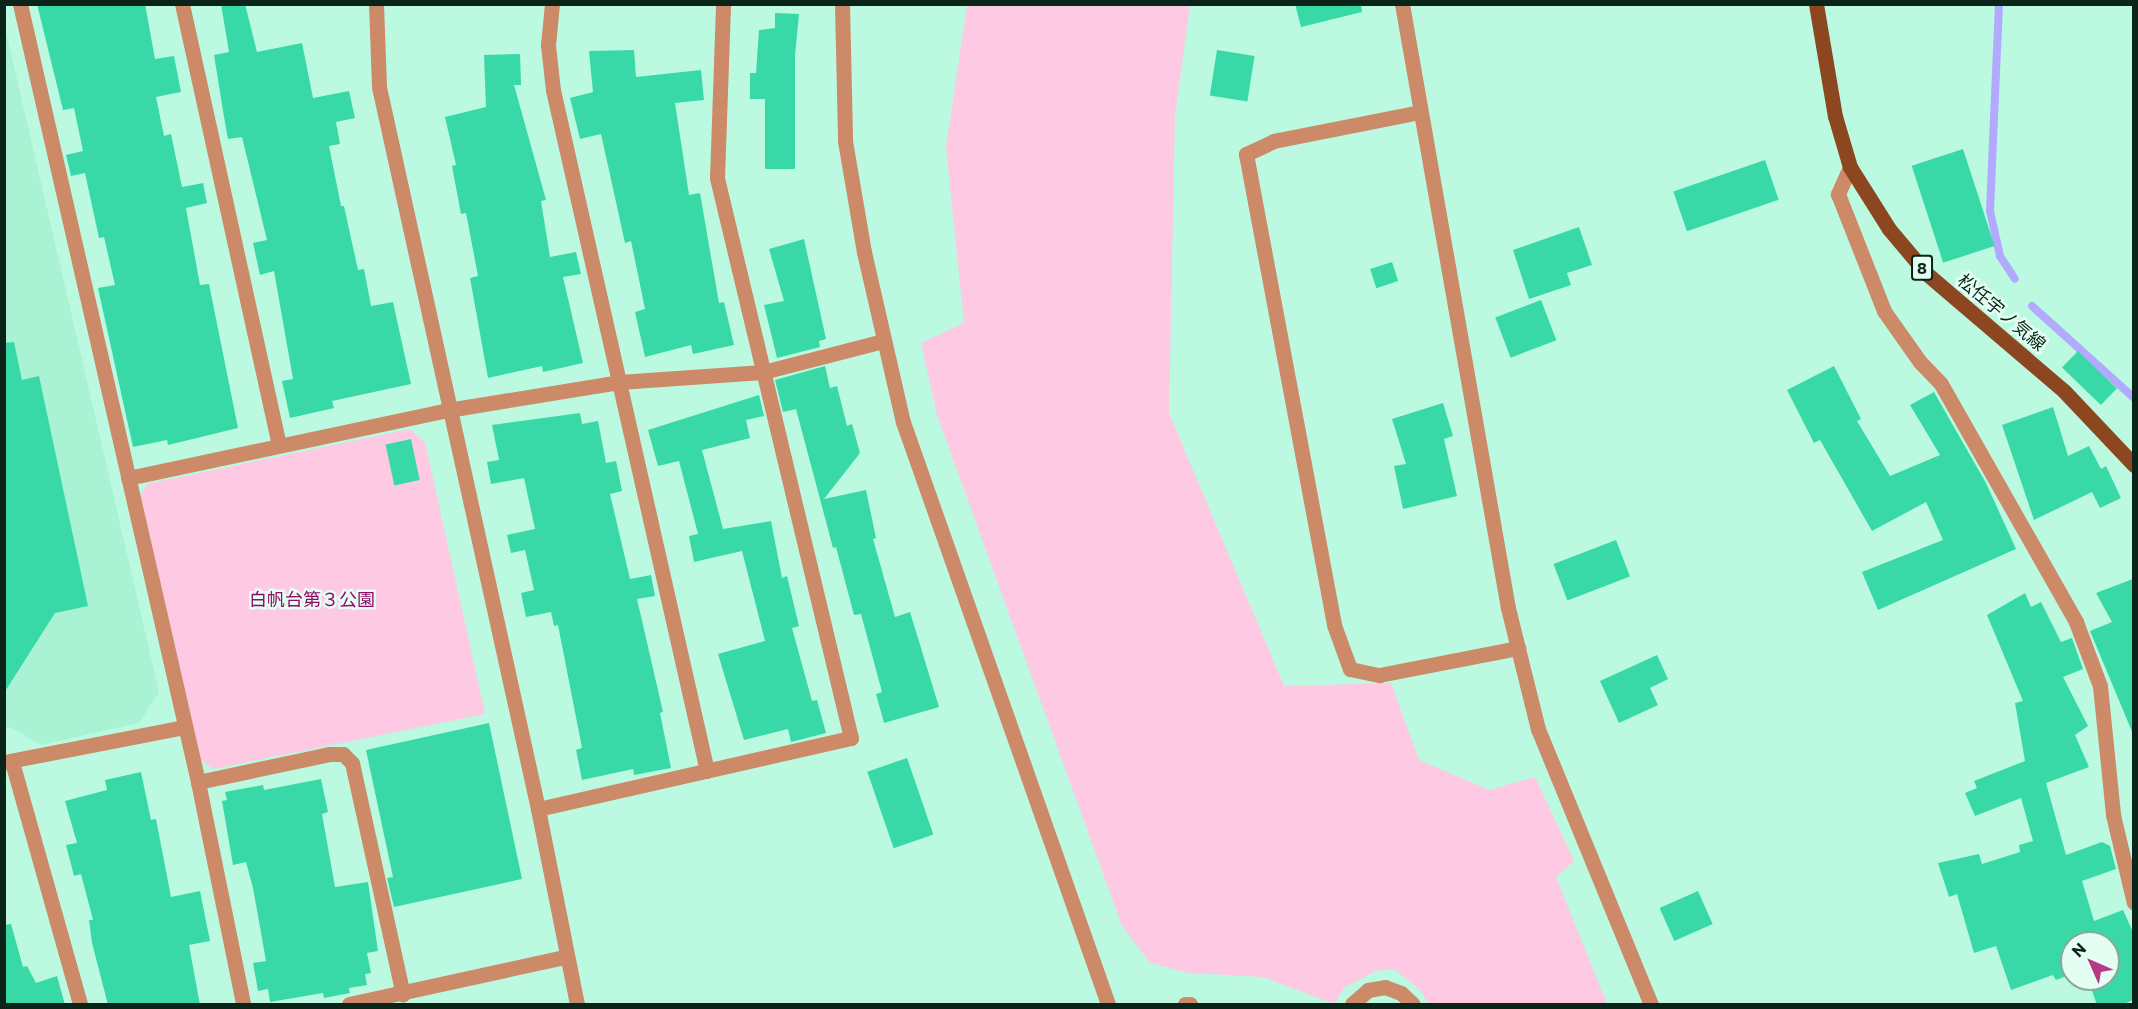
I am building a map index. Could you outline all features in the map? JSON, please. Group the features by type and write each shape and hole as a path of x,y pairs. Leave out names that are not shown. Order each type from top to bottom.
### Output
{"main road":[{"name":"松任宇ノ気線","path":"1816,4 1835,116 1850,167 1889,229 1927,274 2064,391 2133,465"}],"street":[{"path":"20,4 198,782 243,1005"},
{"path":"182,4 279,444"},
{"path":"376,4 379,87 448,410 538,809 565,957 577,1005"},
{"path":"552,4 548,45 553,90 707,771"},
{"path":"538,809 851,738 717,178 723,4"},
{"path":"842,4 845,141 883,341 903,422 1108,1005"},
{"path":"1402,4 1518,648 1538,729 1651,1005"},
{"path":"1420,112 1274,141 1246,154 1248,166 1334,626 1350,669 1379,675 1518,648"},
{"path":"1850,167 1838,194 1884,311 1920,362 1941,384 2080,632 2100,686 2113,815 2133,903"},
{"path":"128,478 279,444 448,410 619,382 764,372 883,341"},
{"path":"80,1005 8,762 184,727"},
{"path":"198,782 330,754 343,754 352,763 403,994"},
{"path":"349,1005 565,957"},
{"path":"1352,1005 1368,990 1385,987 1401,993 1413,1005"},
{"path":"1185,1005 1190,1005"}],"shaded area":[{"path":"4,23 159,692 139,723 41,745 10,727 5,728"}],"green space":[{"path":"967,5 1190,5 1175,115 1169,413 1284,686 1391,683 1419,760 1489,790 1535,777 1574,861 1556,877 1607,1004 1429,1004 1419,989 1394,969 1376,971 1344,988 1334,1004 1263,977 1189,973 1150,963 1122,926 937,415 921,343 964,323 946,147"},
{"name":"白帆台第３公園","path":"410,429 425,442 485,714 213,769 201,760 140,496 147,484"}],"building":[{"path":"37,4 145,4 155,59 174,56 181,92 156,97 164,136 171,134 182,187 203,183 207,203 186,208 200,285 209,284 238,428 168,445 167,440 133,447 98,288 115,285 104,237 99,238 85,173 71,176 66,155 83,151 74,108 63,110"},
{"path":"221,4 245,4 257,52 302,43 313,98 349,91 355,118 336,122 340,144 329,146 341,206 344,206 358,270 364,269 371,306 393,302 411,384 332,401 334,408 290,418 282,381 293,379 274,271 260,275 253,243 267,240 242,137 228,139 224,117 214,55 229,52"},
{"path":"1295,4 1361,4 1362,12 1301,27"},
{"path":"775,13 799,14 795,56 795,169 765,169 765,99 750,99 750,73 756,73 759,30 775,28"},
{"path":"634,50 636,77 701,70 704,100 675,103 689,195 700,193 719,303 724,302 734,345 693,354 691,345 645,357 635,312 645,309 631,241 625,243 601,134 580,139 570,98 593,92 589,51"},
{"path":"1217,50 1255,56 1247,101 1210,95"},
{"path":"520,54 521,85 514,85 546,200 541,201 550,257 576,252 581,274 563,277 583,363 543,372 542,366 488,378 470,278 478,276 466,213 461,214 452,166 456,165 445,117 486,107 484,55"},
{"path":"1963,149 1995,246 1943,263 1912,166"},
{"path":"1765,160 1779,200 1687,231 1673,192"},
{"path":"1579,227 1592,265 1567,273 1571,285 1529,299 1513,250"},
{"path":"804,239 826,339 819,341 820,347 777,358 764,305 784,301 769,249"},
{"path":"1392,262 1398,281 1376,288 1370,269"},
{"path":"1541,300 1556,340 1511,358 1495,318"},
{"path":"14,342 22,380 39,376 88,606 55,613 4,693 4,343"},
{"path":"2078,351 2117,389 2101,405 2062,368"},
{"path":"825,366 830,388 837,386 847,426 852,424 860,453 824,499 866,490 876,538 873,539 895,617 910,612 939,707 884,723 876,694 882,692 861,614 854,615 836,547 833,548 796,409 783,412 775,380"},
{"path":"1834,366 1861,419 1857,421 1890,476 1940,455 1910,405 1934,392 1986,483 2016,549 1878,610 1862,572 1943,540 1926,502 1872,531 1820,440 1814,443 1787,390"},
{"path":"759,395 764,416 746,420 750,438 702,450 723,529 771,521 782,578 787,576 799,626 792,628 812,701 817,700 826,733 791,742 788,729 744,740 718,654 765,641 742,551 694,562 689,536 698,534 679,461 658,466 648,430"},
{"path":"1443,403 1453,436 1444,439 1457,496 1403,509 1394,466 1406,464 1392,419"},
{"path":"2053,407 2068,456 2089,446 2101,469 2106,466 2121,498 2100,508 2092,492 2034,520 2002,425"},
{"path":"580,413 582,424 598,421 606,463 616,461 622,491 610,494 630,579 651,575 655,596 637,599 663,712 660,713 671,768 634,775 633,769 582,780 576,750 582,748 558,625 554,626 551,612 526,617 521,593 534,590 525,550 511,553 507,535 535,529 524,478 491,484 487,462 499,460 492,425"},
{"path":"411,439 420,480 394,485 386,444"},
{"path":"1616,540 1630,576 1567,600 1553,564"},
{"path":"2133,579 2133,734 2090,631 2112,622 2096,593"},
{"path":"2025,593 2031,607 2041,602 2061,642 2072,638 2083,669 2063,677 2088,726 2075,735 2089,767 2046,783 2066,855 2102,842 2110,846 2116,869 2082,881 2094,921 2123,910 2133,932 2133,1000 2122,1005 2097,1005 2092,991 2120,991 2120,931 2060,931 2060,978 2056,980 2053,975 2011,990 1996,946 1974,953 1957,894 1949,897 1938,863 1979,854 1982,864 2020,852 2019,845 2033,841 2021,798 1975,816 1965,793 1977,788 1974,781 2025,761 2015,703 2023,701 1987,615"},
{"path":"1657,655 1668,679 1650,688 1658,705 1619,723 1600,681"},
{"path":"489,723 522,879 394,907 387,878 393,877 366,750"},
{"path":"907,758 933,835 894,848 867,772"},
{"path":"141,772 151,820 156,819 171,897 200,891 210,941 189,945 200,1005 108,1005 92,943 89,920 93,920 81,874 74,876 66,845 77,843 65,801 107,790 105,780"},
{"path":"321,779 328,812 322,814 335,887 368,882 378,951 367,953 371,973 365,974 367,985 349,988 350,993 324,998 323,993 270,1002 268,989 258,991 253,963 266,961 253,888 246,862 233,865 222,801 227,800 225,792 263,785 264,790"},
{"path":"1698,891 1713,924 1674,941 1660,908"},
{"path":"11,924 23,967 27,966 36,983 57,976 65,1005 4,1005 4,925"}],"waterway":[{"path":"1999,4 1990,211 2000,256 2015,279"},
{"path":"2032,306 2134,398"}]}
